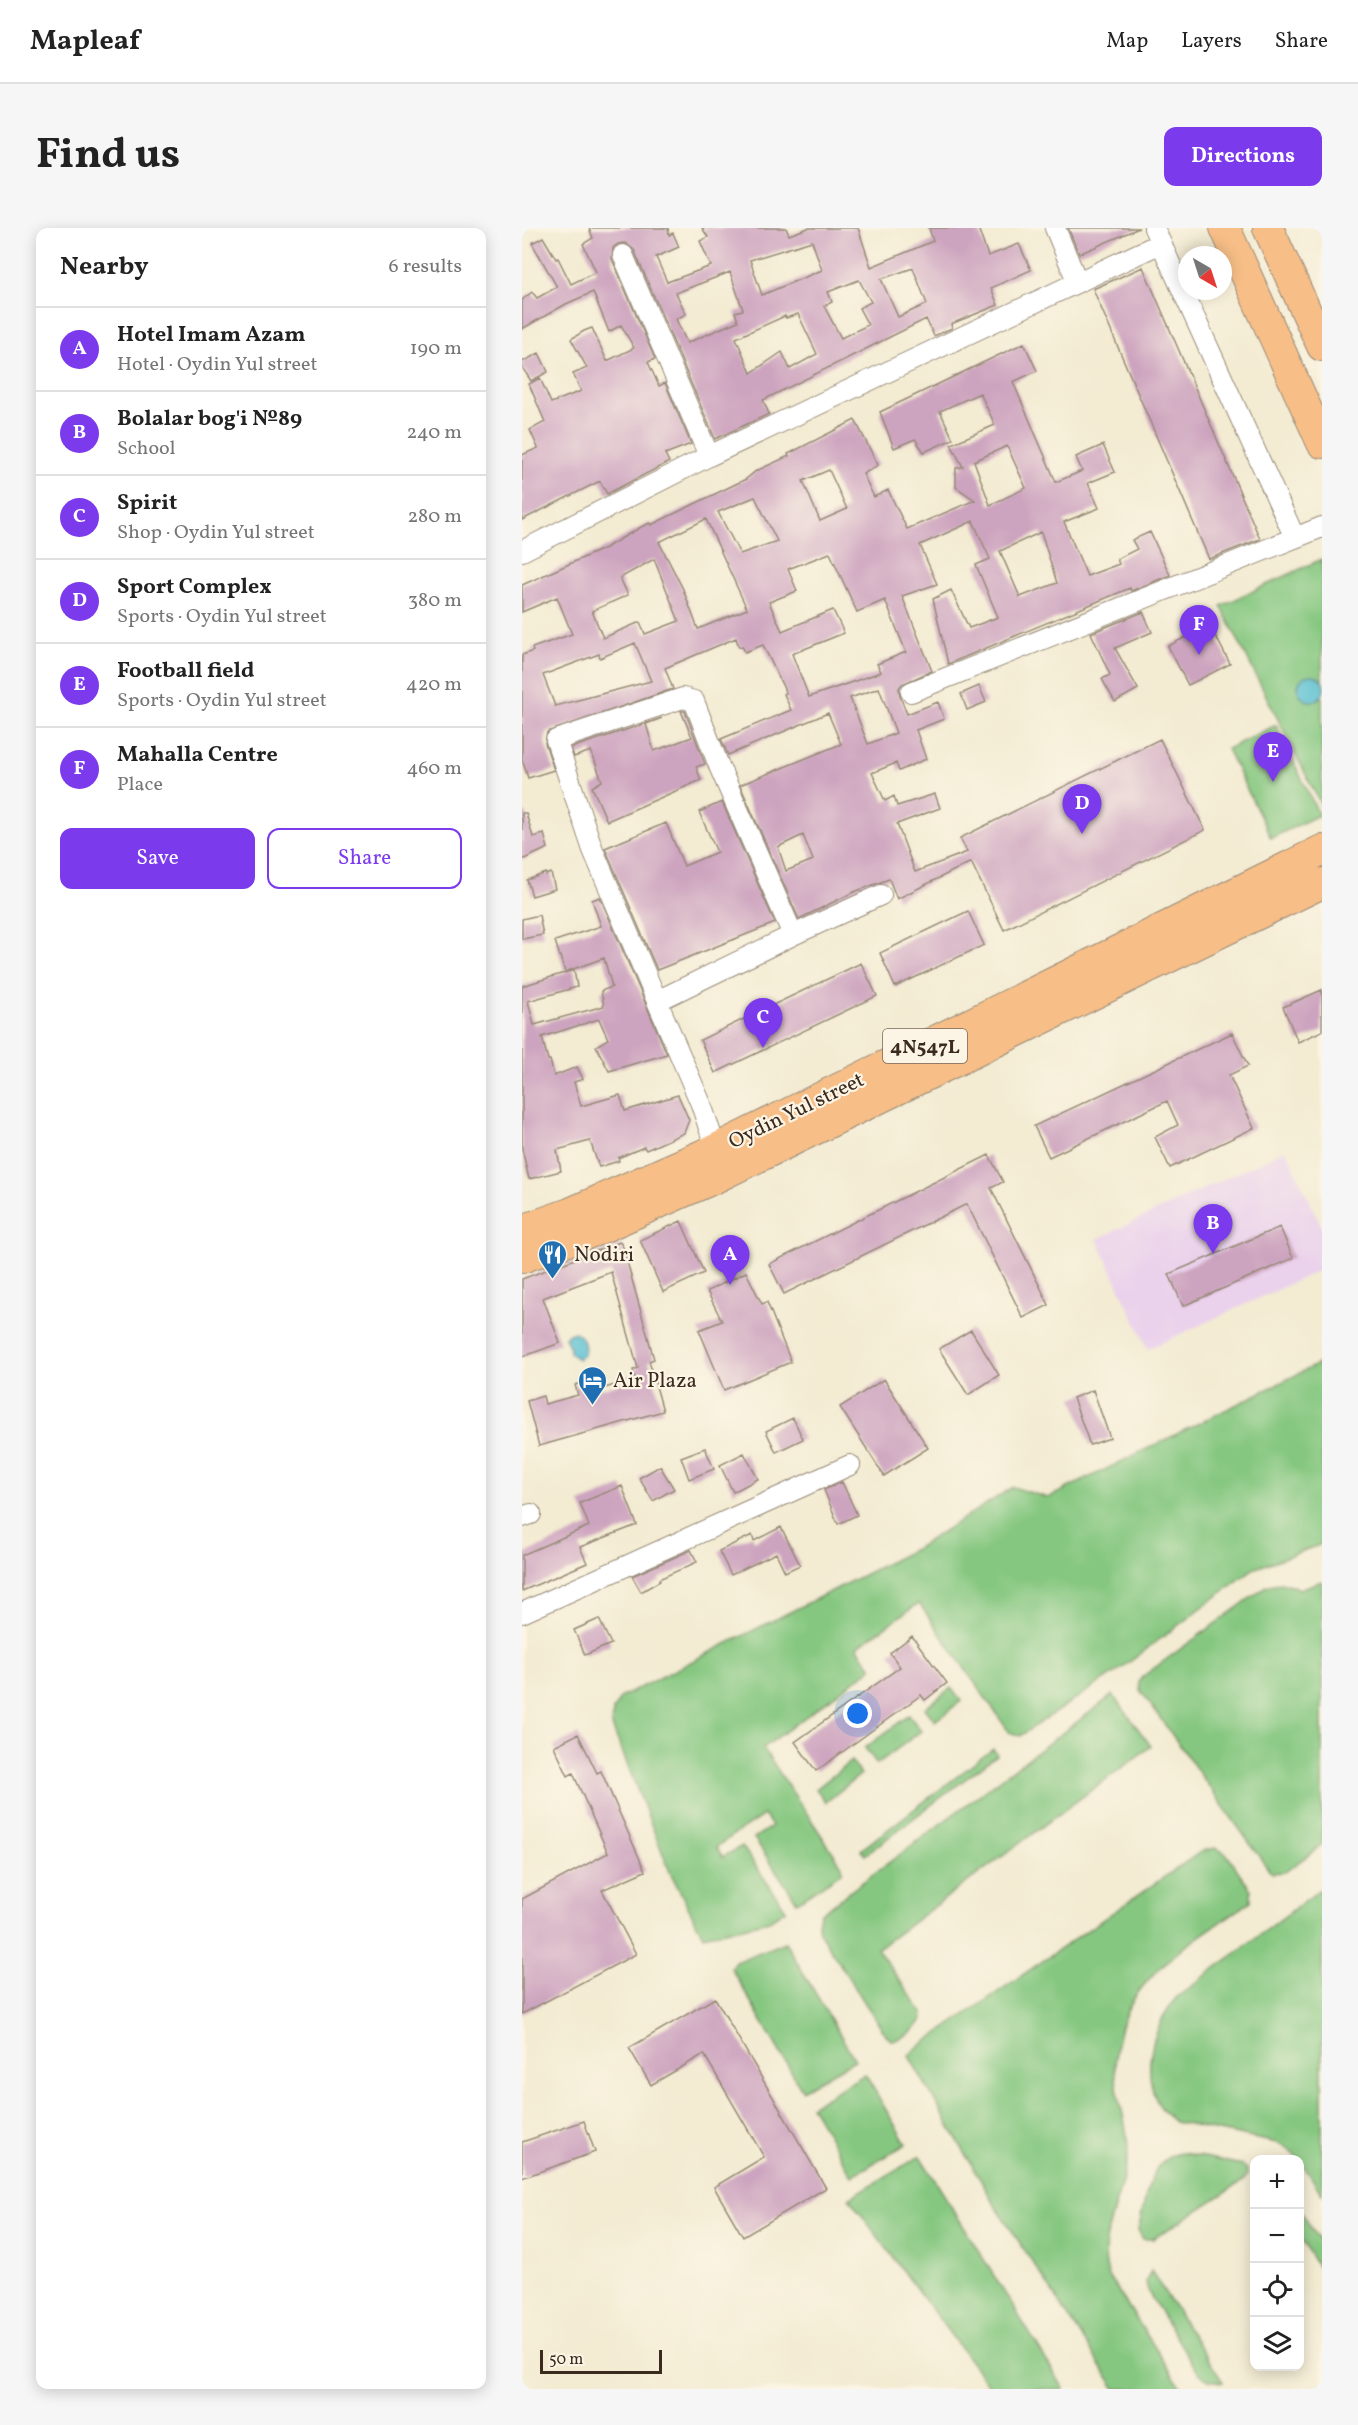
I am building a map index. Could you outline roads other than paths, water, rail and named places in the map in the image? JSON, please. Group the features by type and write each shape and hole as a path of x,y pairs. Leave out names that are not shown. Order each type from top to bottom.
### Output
{"main road":[{"path":"1225,228 1322,443"},
{"path":"1268,228 1322,346"},
{"name":"Oydin Yul street","path":"522,1230 580,1209 716,1149 1322,850"},
{"name":"Oydin Yul street","path":"522,1258 595,1231 713,1179 1322,883"}],"street":[{"path":"1055,228 1077,282"},
{"path":"522,551 709,456 1077,282 1157,236 1295,538"},
{"path":"623,255 709,456"},
{"path":"911,692 1322,527"},
{"path":"716,1149 701,1104 593,850 556,740 683,698 694,701 719,766 793,935"},
{"path":"657,1001 881,895"},
{"path":"522,1613 850,1465"}],"water":[{"path":"1311,675 1320,679 1324,688 1320,697 1311,701 1302,697 1298,688 1302,679"},
{"path":"575,1332 584,1344 584,1354 578,1359 570,1353 565,1338"}],"place":[{"name":"Mahalla Centre","path":"1199,655"},
{"name":"Football field","path":"1273,782"},
{"name":"Sport Complex","path":"1082,834"},
{"name":"Spirit","path":"763,1048"},
{"name":"Bolalar bog'i №89","path":"1213,1254"},
{"name":"Nodiri","path":"553,1280"},
{"name":"Hotel Imam Azam","path":"730,1285"},
{"name":"Air Plaza","path":"592,1406"}]}
